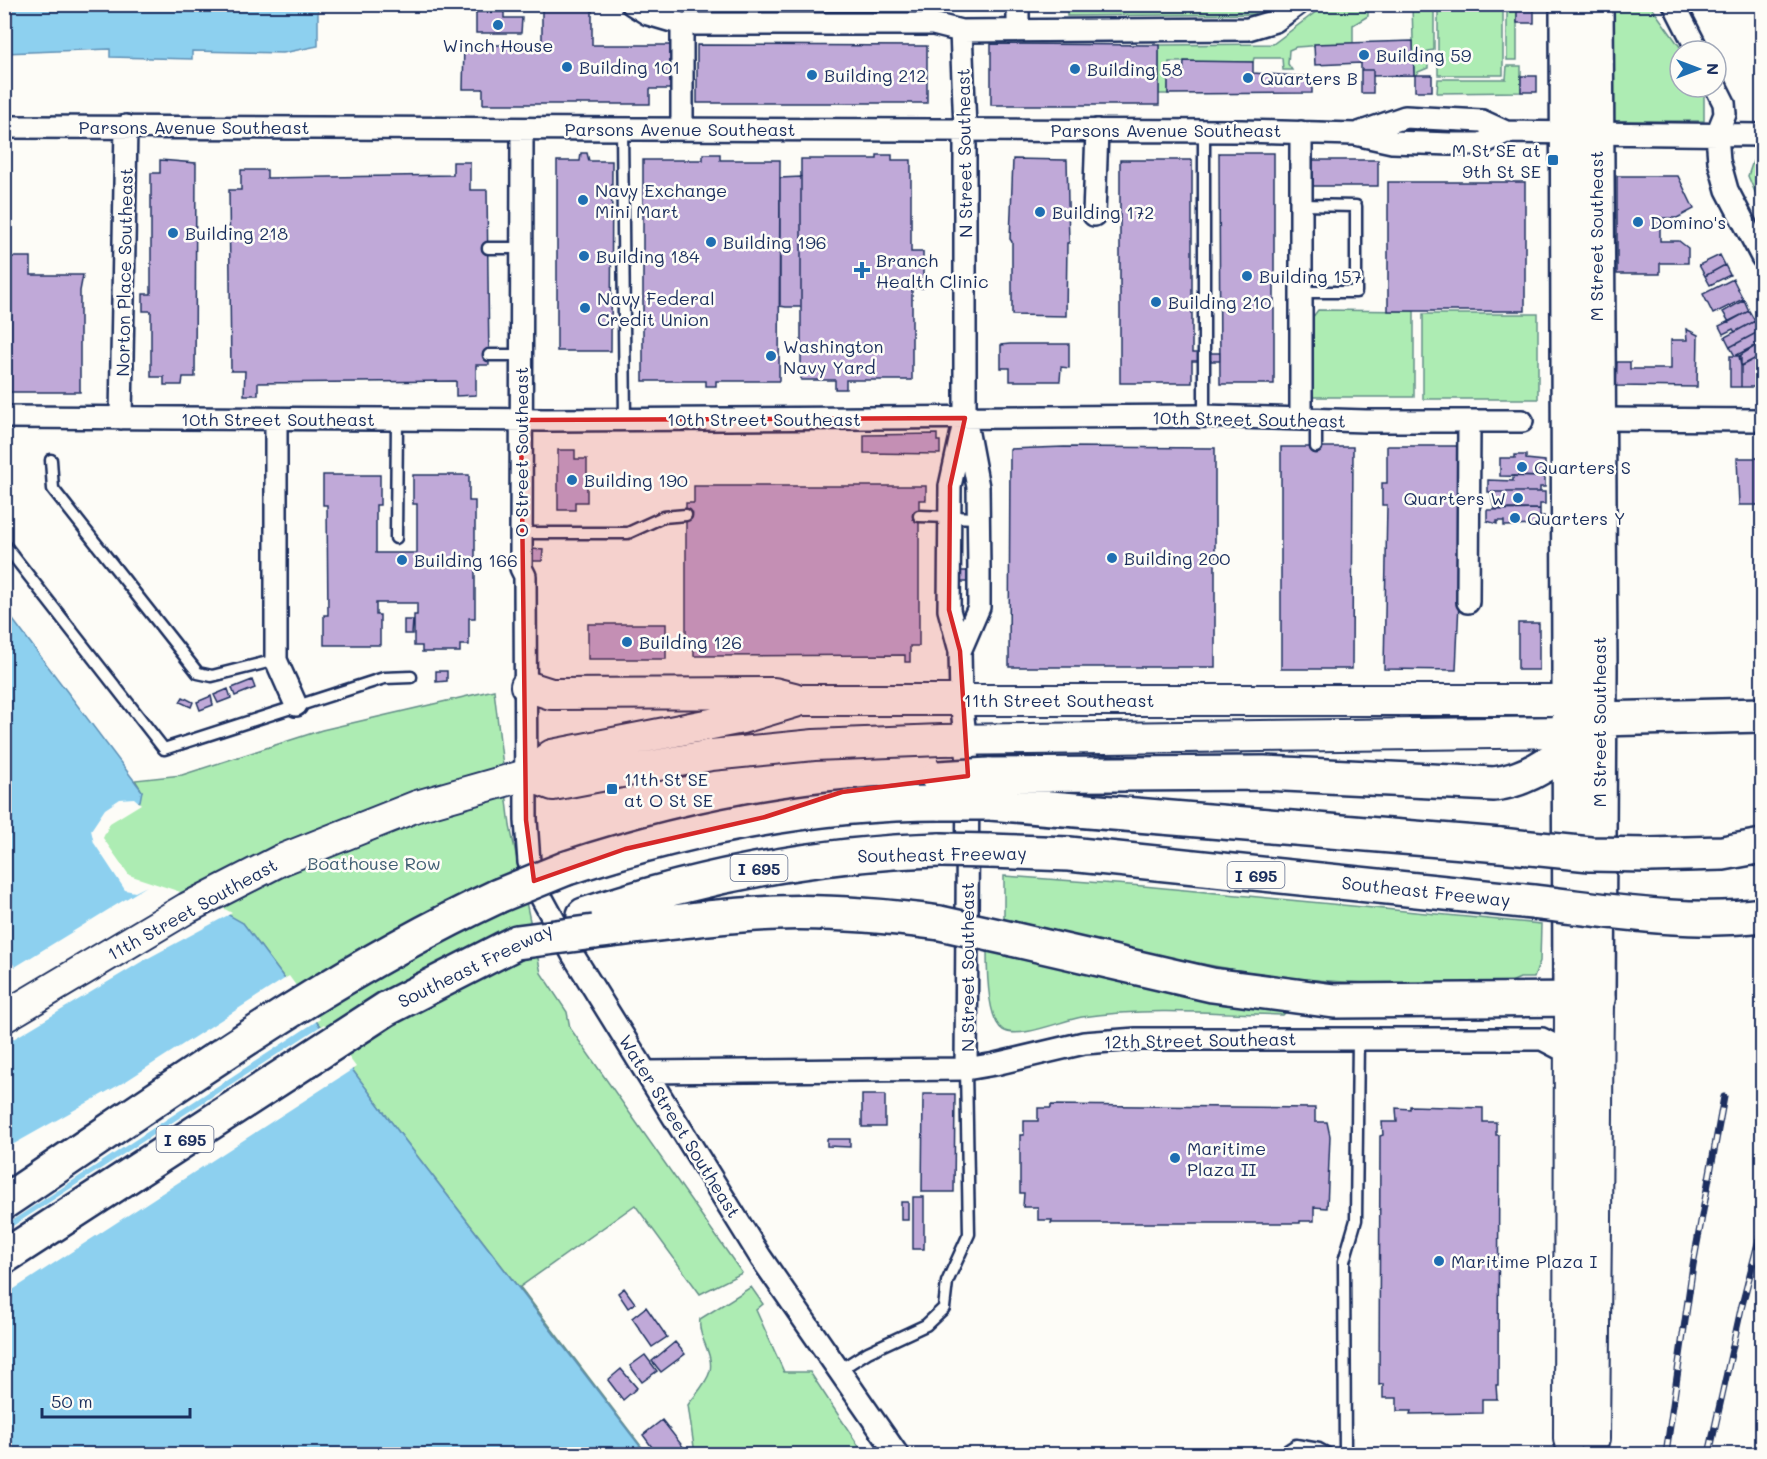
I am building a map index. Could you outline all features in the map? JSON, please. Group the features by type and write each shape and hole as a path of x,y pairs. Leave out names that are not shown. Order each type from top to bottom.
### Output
{"main road":[{"name":"M Street Southeast","path":"1567,4 1582,133 1596,419 1599,719 1584,999 1571,1054 1582,1447"},
{"name":"M Street Southeast","path":"1582,1447 1595,1071 1584,999 1568,700 1582,133 1596,4"},
{"path":"526,686 551,694 774,693 802,700"},
{"name":"11th Street Southeast","path":"4,1017 187,908 303,850 426,803 526,775 552,755 742,718 802,700 1568,700"},
{"path":"1568,700 1599,719 1762,715"},
{"path":"990,789 1241,773 1494,784 1526,775 1599,719"},
{"path":"526,775 553,785 653,764 754,749 966,739 1569,740"},
{"name":"I 695","path":"4,1202 339,981 408,940 498,896 567,868 657,840 765,817 847,807 939,790 990,789 1590,854 1724,853 1762,846"},
{"name":"Southeast Freeway","path":"4,1257 366,1022 443,978 517,942 589,924 642,896 759,868 859,854 940,850 1069,854 1672,916 1762,915"},
{"path":"589,924 778,913 848,913 940,924 1212,985 1334,1001 1584,999"},
{"path":"4,1173 164,1095"}],"street":[{"path":"632,4 648,14 682,24 933,24 961,31 1248,29 1275,21 1298,4"},
{"path":"1018,4 1018,30"},
{"path":"1674,4 1692,39"},
{"path":"682,24 682,128"},
{"name":"N Street Southeast","path":"960,651 979,607 978,488 965,418 965,129 961,31"},
{"path":"1723,99 1725,114 1717,134 1719,161 1727,190 1762,257"},
{"name":"Parsons Avenue Southeast","path":"4,127 965,129 1355,134 1405,117 1482,121 1506,132 1762,135"},
{"name":"Norton Place Southeast","path":"121,418 126,126"},
{"name":"O Street Southeast","path":"522,129 521,568 525,576 526,775"},
{"path":"1094,215 1096,130"},
{"path":"1301,132 1301,292 1309,418"},
{"name":"10th Street Southeast","path":"4,417 625,420 1204,416 1522,421"},
{"name":"N Street Southeast","path":"965,418 950,486 949,610 960,651 961,700 969,762 966,1069"},
{"path":"276,419 276,660 296,705"},
{"path":"1596,419 1762,420"},
{"path":"1468,602 1469,421"},
{"name":"Water Street Southeast","path":"526,775 527,843 538,891 573,955 761,1258 897,1455"},
{"name":"12th Street Southeast","path":"647,1072 966,1069 1084,1043 1125,1040 1542,1039 1571,1054"}],"lane":[{"path":"622,128 625,420"},
{"path":"1204,131 1204,416"},
{"path":"1301,205 1356,206 1356,292 1301,292"},
{"path":"488,248 521,248"},
{"path":"489,355 521,355"},
{"path":"1309,418 1316,447"},
{"path":"396,538 397,420"},
{"path":"51,460 53,489 198,673 213,676 276,660"},
{"path":"521,534 628,533 663,517 686,515"},
{"path":"919,516 979,518"},
{"path":"4,544 164,749 384,678 411,677"},
{"path":"1345,1455 1344,1261 1356,1220 1358,1038"},
{"path":"838,1371 868,1352 927,1325 944,1308 947,1282 969,1234 966,1069"},
{"path":"1282,1455 1296,1445 1319,1449 1328,1455"}],"highlighted area":[{"path":"965,418 950,486 949,610 960,651 968,776 842,792 765,817 625,849 534,881 526,820 521,420"}],"green space":[{"path":"1067,5 1280,5 1264,14 1067,16"},
{"path":"1325,5 1368,5 1368,16 1353,25 1353,43 1296,47 1289,50 1288,64 1292,70 1283,70 1282,58 1254,58 1253,62 1169,62 1168,94 1159,94 1159,45 1273,44"},
{"path":"1412,5 1434,5 1434,50 1428,51 1428,68 1418,72 1417,75 1414,75"},
{"path":"1438,5 1503,5 1503,75 1438,75"},
{"path":"1507,5 1517,5 1517,60 1507,60"},
{"path":"1609,5 1650,5 1674,39 1668,39 1668,99 1704,99 1704,121 1610,121"},
{"path":"1507,66 1521,66 1521,92 1437,93 1438,79 1506,79"},
{"path":"1762,154 1762,208 1748,176 1753,161"},
{"path":"1318,310 1414,311 1414,397 1310,397 1309,322"},
{"path":"1423,314 1538,314 1538,399 1423,399"},
{"name":"Boathouse Row","path":"494,690 510,826 541,973 567,1012 570,1028 742,1273 700,1294 635,1205 520,1287 647,1454 401,1135 243,923 127,878 100,838 108,821 142,791 135,780 182,775 322,730"},
{"path":"1004,876 1143,886 1541,924 1540,961 1534,978 1520,978 1504,985 1340,982 1250,972 1144,952 1004,919"},
{"path":"987,951 1288,1010 1283,1015 1182,1011 1132,1012 1082,1017 1030,1031 1010,1032 1003,1030 994,1016 989,993"},
{"path":"751,1287 763,1304 756,1310 784,1372 810,1372 864,1454 695,1454 688,1405 701,1389 711,1364 701,1332 700,1319"}],"water":[{"path":"191,4 301,4 318,9 318,46 283,53 192,51 192,59 110,57 110,49 5,53 5,5 141,7"},
{"path":"4,608 142,791 140,801 108,821 100,838 127,878 213,906 243,923 401,1135 646,1454 5,1454"}],"pier":[{"path":"134,798 141,804 110,823 103,838 129,875 214,903 232,913 141,962 5,1044 5,951 15,967 147,886 135,892 125,890 94,843 91,830 105,809 120,799"},
{"path":"289,976 320,1019 5,1225 5,1149 126,1081"},
{"path":"324,1024 356,1067 5,1295 5,1231"}],"building":[{"name":"Building 101","path":"542,4 592,4 592,45 670,45 670,89 650,89 650,104 483,104 483,89 463,89 464,45 542,45"},
{"path":"889,4 889,5 669,5"},
{"path":"1517,4 1534,4 1534,23 1517,23"},
{"path":"1754,4 1762,4 1762,21"},
{"name":"Winch House","path":"476,12 504,12 504,18 522,18 521,33 476,33"},
{"name":"Building 59","path":"1413,41 1414,75 1373,76 1373,70 1361,70 1361,63 1315,65 1314,44"},
{"name":"Building 58","path":"991,44 1159,45 1159,105 991,105"},
{"name":"Building 212","path":"697,45 927,46 927,103 697,103"},
{"name":"Quarters B","path":"1184,61 1253,62 1253,73 1312,77 1312,93 1168,94 1168,79 1183,80"},
{"path":"1361,70 1373,70 1373,93 1361,93"},
{"path":"1415,75 1432,75 1432,91 1415,91"},
{"path":"1521,76 1537,76 1537,92 1521,92"},
{"path":"1424,127 1434,127 1434,133 1424,133"},
{"name":"Building 184","path":"581,153 587,153 589,161 612,161 611,351 557,351 557,161 580,161"},
{"name":"Building 157","path":"1219,153 1274,153 1274,384 1220,384"},
{"name":"Building 196","path":"703,154 720,154 720,160 780,160 779,381 716,381 716,386 706,386 706,381 643,381 643,160 703,160"},
{"name":"Branch Health Clinic","path":"877,155 892,155 892,160 911,160 911,252 923,252 923,288 912,288 912,380 846,380 846,389 835,389 835,380 801,380 801,159 877,159"},
{"name":"Building 172","path":"1013,159 1067,160 1069,243 1067,243 1066,316 1012,315 1012,242 1010,239"},
{"name":"Building 218","path":"160,160 196,163 195,377 183,377 182,385 164,385 164,377 151,377 151,311 143,311 143,294 151,294 151,173 160,173"},
{"name":"Building 210","path":"1120,160 1192,160 1192,353 1220,353 1220,361 1192,361 1192,383 1120,383"},
{"path":"1307,160 1378,160 1378,186 1307,186"},
{"path":"453,162 470,162 470,190 487,190 489,365 476,365 476,395 456,396 456,381 258,383 258,395 244,395 245,371 231,371 229,190 241,190 241,170 267,170 267,178 453,175"},
{"path":"1617,176 1678,176 1694,209 1677,218 1660,218 1660,241 1679,241 1688,248 1688,263 1660,263 1660,274 1617,274"},
{"path":"801,177 801,307 786,307 780,306 780,178"},
{"path":"1388,182 1525,182 1525,311 1388,311"},
{"path":"1720,255 1725,265 1705,276 1699,265"},
{"path":"4,257 31,257 31,275 83,275 80,291 80,392 4,392"},
{"path":"1725,265 1730,275 1710,285 1705,276"},
{"path":"1733,279 1743,299 1713,314 1703,294"},
{"path":"1744,300 1749,311 1729,322 1723,312"},
{"path":"1749,311 1755,321 1735,332 1733,329 1723,334 1719,326"},
{"path":"1755,321 1760,331 1730,347 1725,337"},
{"path":"1686,329 1698,335 1697,387 1616,386 1617,362 1630,362 1630,369 1671,369 1671,340 1687,340"},
{"path":"1760,331 1762,342 1735,356 1730,347"},
{"path":"1762,342 1762,355 1741,366 1739,356"},
{"path":"1069,344 1069,368 1061,367 1060,381 1010,381 1010,368 1001,368 1001,345"},
{"path":"1762,355 1762,387 1741,387 1741,366"},
{"path":"1730,356 1741,356 1741,387 1730,387"},
{"path":"937,434 937,441 940,441 940,454 864,453 864,435"},
{"path":"1387,446 1459,446 1459,602 1456,670 1384,669 1387,505 1382,505 1382,483 1387,483"},
{"path":"1281,447 1353,447 1352,669 1281,669"},
{"name":"Building 200","path":"1215,448 1215,667 1009,667 1010,449"},
{"name":"Building 190","path":"558,450 575,450 575,459 587,459 587,502 575,502 575,510 558,510"},
{"name":"Quarters S","path":"1515,455 1526,455 1526,459 1545,461 1545,472 1540,472 1540,477 1500,476 1500,458 1515,458"},
{"path":"1737,458 1761,458 1760,505 1739,505"},
{"name":"Building 166","path":"323,475 380,475 380,505 376,505 376,553 417,553 417,504 413,504 413,475 469,475 469,501 475,501 475,618 469,618 469,645 460,645 460,652 422,652 422,646 414,646 414,615 417,615 417,603 376,603 376,615 380,615 380,645 324,645 324,615 328,615 327,505 323,505"},
{"path":"1513,476 1545,477 1545,487 1540,487 1540,492 1488,492 1488,480 1513,481"},
{"path":"694,486 926,486 926,500 919,500 919,646 910,646 910,662 905,662 905,655 694,656 694,649 686,649 686,503 694,503"},
{"name":"Quarters W","path":"1491,492 1545,492 1545,504 1540,504 1540,509 1494,509"},
{"name":"Quarters Y","path":"1540,509 1540,516 1544,516 1544,525 1504,526 1504,521 1497,521 1497,524 1487,521 1487,510"},
{"path":"532,549 543,550 542,561 532,561"},
{"path":"958,571 967,571 967,582 958,582"},
{"path":"404,620 413,620 412,634 404,634"},
{"path":"1518,623 1539,623 1539,670 1518,670"},
{"name":"Building 126","path":"588,624 666,624 666,659 588,659"},
{"path":"436,671 447,671 447,681 436,682"},
{"path":"252,680 255,688 235,696 232,688"},
{"path":"228,689 231,698 218,703 214,695"},
{"path":"211,696 213,705 200,710 197,702"},
{"path":"183,697 193,702 191,707 180,702"},
{"path":"923,1094 955,1094 954,1192 922,1192"},
{"path":"862,1095 885,1095 885,1127 862,1127"},
{"name":"Maritime Plaza II","path":"1051,1105 1315,1108 1315,1122 1327,1122 1330,1136 1327,1208 1314,1207 1314,1221 1300,1221 1300,1223 1051,1223 1052,1220 1038,1220 1038,1207 1023,1207 1024,1193 1020,1193 1020,1135 1024,1135 1024,1121 1038,1121 1038,1108 1051,1108"},
{"name":"Maritime Plaza I","path":"1410,1106 1483,1108 1483,1122 1496,1122 1496,1135 1499,1135 1498,1385 1496,1385 1497,1399 1482,1399 1482,1413 1410,1414 1411,1411 1397,1411 1397,1398 1383,1398 1383,1384 1379,1385 1380,1136 1383,1135 1382,1122 1397,1122 1396,1108 1410,1109"},
{"path":"827,1139 850,1139 850,1147 827,1146"},
{"path":"913,1197 924,1197 924,1249 913,1249"},
{"path":"901,1202 908,1202 908,1220 901,1220"},
{"path":"624,1288 635,1303 628,1308 618,1293"},
{"path":"646,1307 667,1337 652,1347 632,1318"},
{"path":"675,1342 685,1354 661,1372 652,1361"},
{"path":"645,1355 657,1371 642,1382 630,1366"},
{"path":"621,1369 637,1388 623,1400 608,1380"},
{"path":"662,1420 684,1448 676,1454 657,1454 643,1435"}],"railway":[{"path":"1666,1454 1693,1265 1724,1097"},
{"path":"1709,1454 1741,1309 1762,1228"}],"place":[{"name":"Winch House","path":"498,25"},
{"name":"Building 59","path":"1364,55"},
{"name":"Building 101","path":"567,67"},
{"name":"Building 58","path":"1075,69"},
{"name":"Building 212","path":"812,75"},
{"name":"Quarters B","path":"1248,78"},
{"name":"M St SE at 9th St SE","path":"1553,160"},
{"name":"Navy Exchange Mini Mart","path":"583,200"},
{"name":"Building 172","path":"1040,212"},
{"name":"Domino's","path":"1638,222"},
{"name":"Building 218","path":"173,233"},
{"name":"Building 196","path":"711,242"},
{"name":"Building 184","path":"584,256"},
{"name":"Branch Health Clinic","path":"862,270"},
{"name":"Building 157","path":"1247,276"},
{"name":"Building 210","path":"1156,302"},
{"name":"Navy Federal Credit Union","path":"585,308"},
{"name":"Washington Navy Yard","path":"771,356"},
{"name":"Quarters S","path":"1522,467"},
{"name":"Building 190","path":"572,480"},
{"name":"Quarters W","path":"1518,498"},
{"name":"Quarters Y","path":"1515,518"},
{"name":"Building 200","path":"1112,558"},
{"name":"Building 166","path":"402,560"},
{"name":"Building 126","path":"627,642"},
{"name":"11th St SE at O St SE","path":"612,789"},
{"name":"Maritime Plaza II","path":"1175,1158"},
{"name":"Maritime Plaza I","path":"1439,1261"}]}
